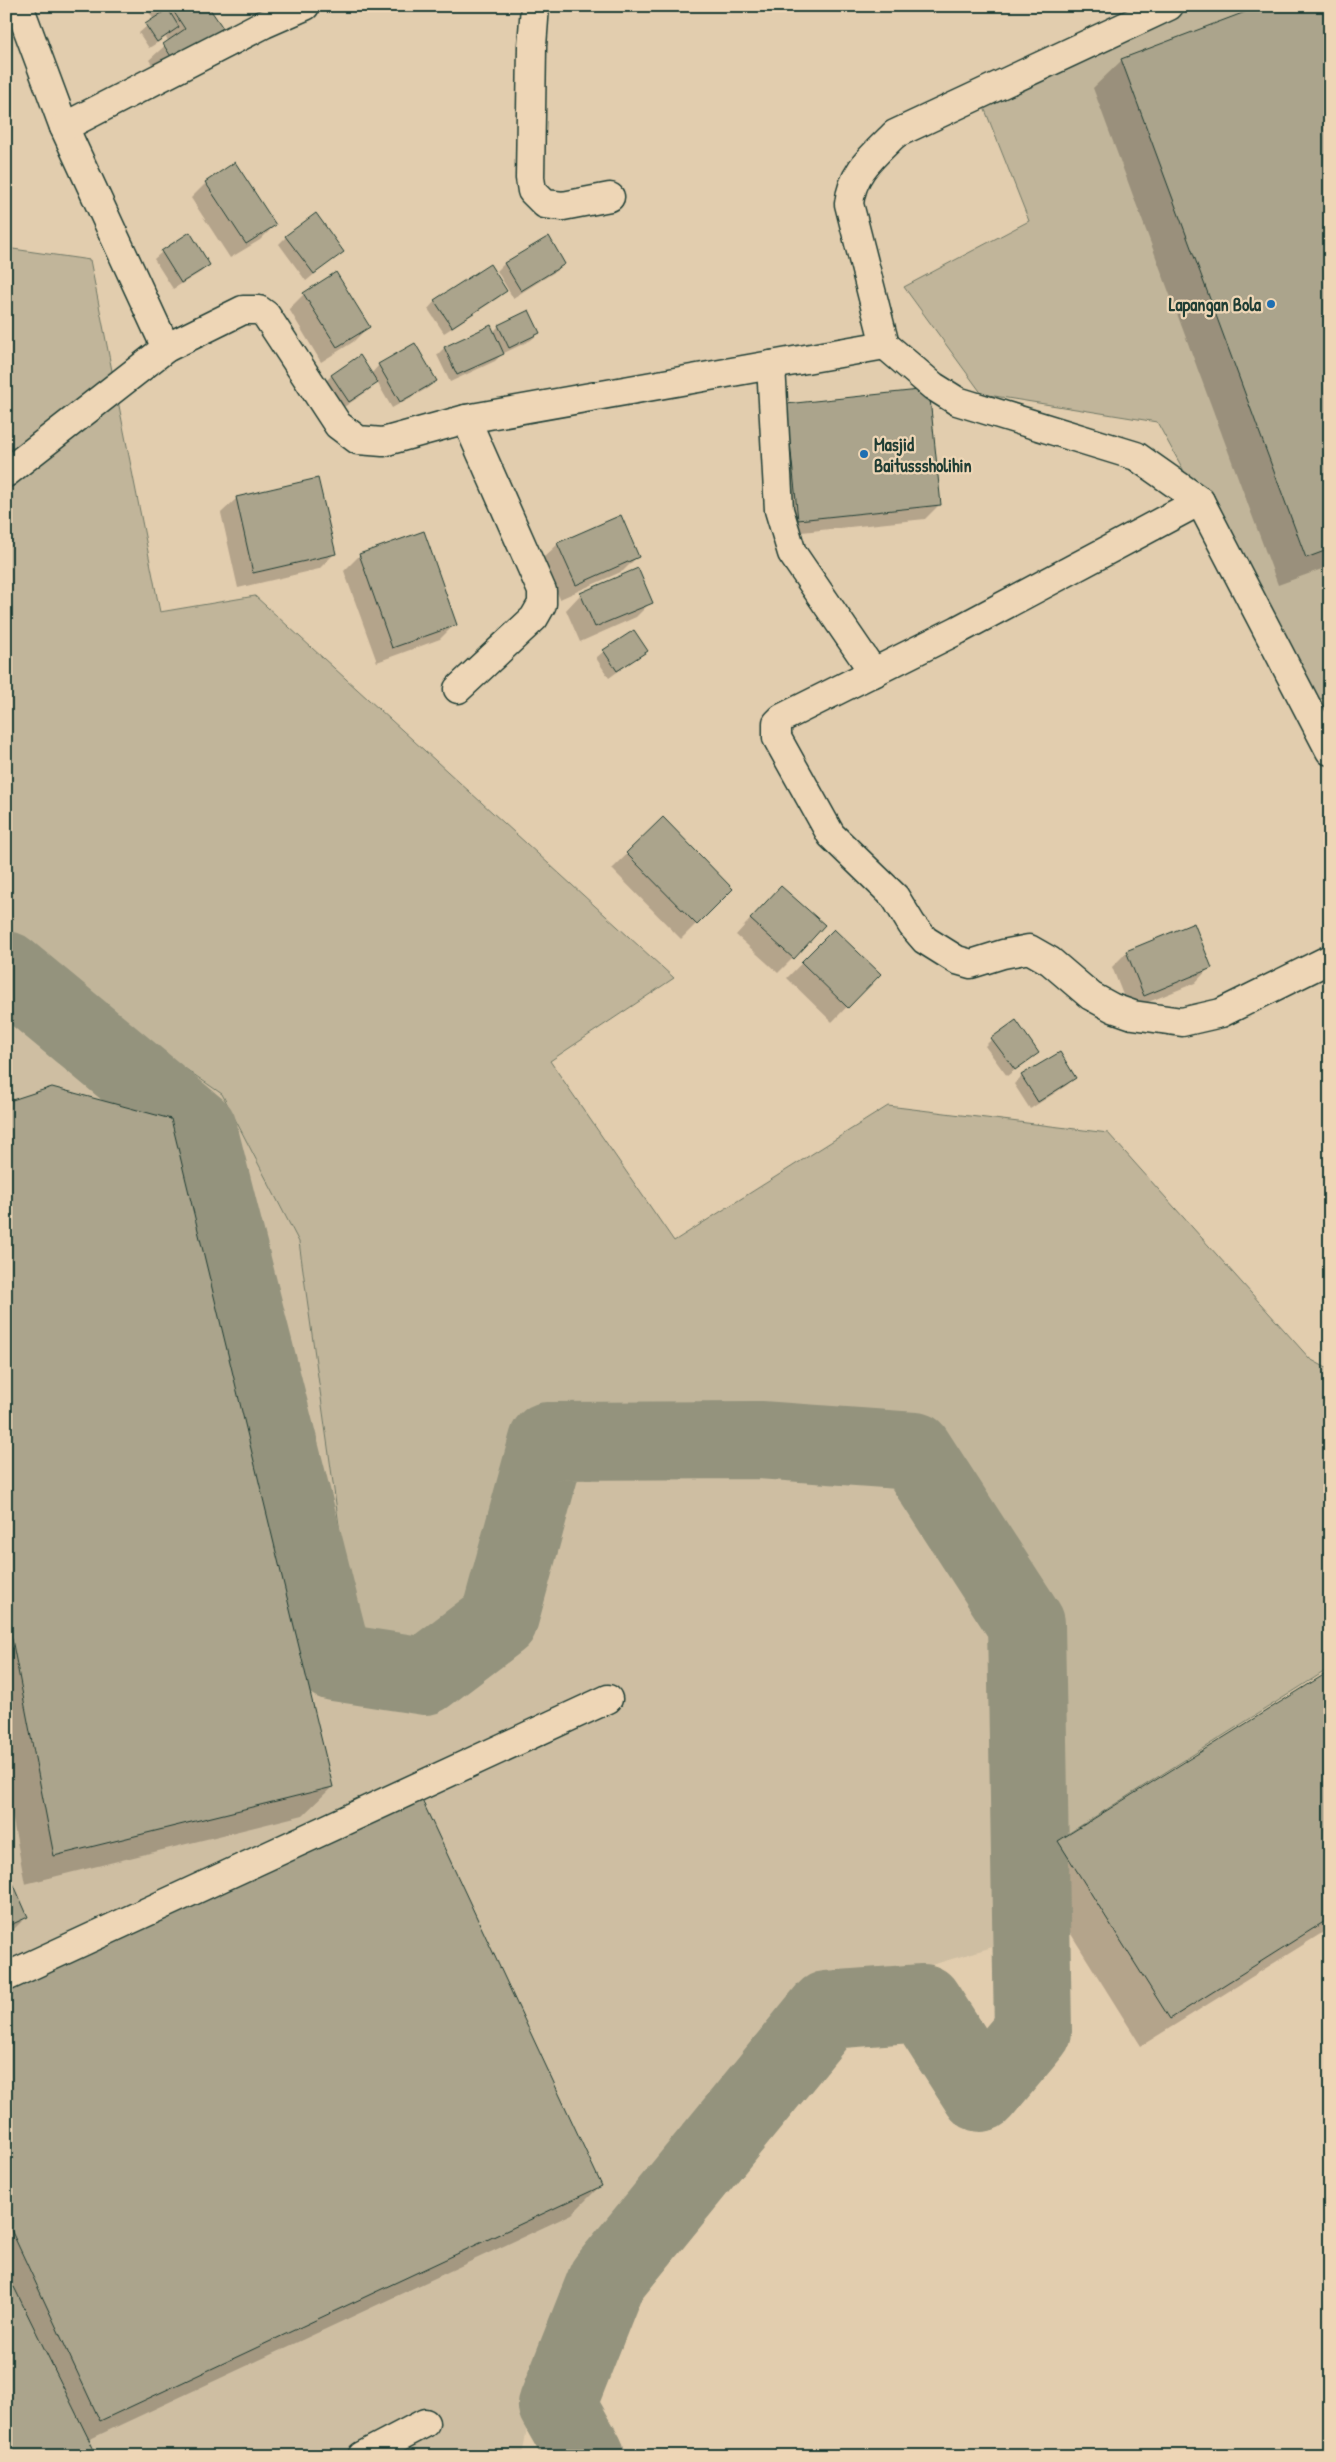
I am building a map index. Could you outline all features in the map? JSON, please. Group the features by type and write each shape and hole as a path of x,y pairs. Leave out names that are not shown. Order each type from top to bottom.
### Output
{"street":[{"path":"19,6 64,127 166,348"},
{"path":"64,127 264,24 305,6"},
{"path":"535,6 532,46 530,178 532,191 545,204 563,206 610,197"},
{"path":"1169,6 895,134 860,170 850,189 849,204 885,345 933,386 957,401 1136,456 1200,501 1330,751"},
{"path":"6,473 166,348 243,310 259,310 266,315 338,425 358,440 383,442 466,419 885,345"},
{"path":"771,365 779,510 792,553 874,672"},
{"path":"458,689 534,618 542,604 542,591 466,419"},
{"path":"1200,501 874,672 782,718 777,723 777,738 831,835 895,897 912,925 925,940 957,960 971,964 1003,954 1029,949 1050,962 1091,996 1113,1008 1133,1014 1182,1022 1220,1013 1330,958"},
{"path":"6,1977 608,1699"},
{"path":"362,2456 425,2423"}],"shaded area":[{"path":"1136,6 1330,6 1330,696 1311,702 1157,422 982,394 904,287 1029,221 976,87"},
{"path":"6,248 90,260 160,612 255,596 674,978 550,1061 674,1241 888,1106 1108,1133 1310,1359 1330,1370 1330,1668 1022,1863 1017,1564 935,1431 669,1406 551,1495 462,1694 361,1681 299,1242 222,1094 26,958 6,965"},
{"path":"25,958 222,1094 299,1242 361,1681 462,1694 551,1495 669,1406 935,1431 1017,1564 1023,1938 806,2002 543,2337 522,2456 6,2456 6,965"}],"building":[{"path":"170,6 208,6 223,28 174,61 163,44 185,29"},
{"name":"Lapangan Bola","path":"1261,6 1330,6 1330,549 1306,558 1121,59"},
{"path":"168,9 179,27 157,42 145,24"},
{"path":"235,162 276,225 246,244 205,182"},
{"path":"316,213 344,252 314,274 285,236"},
{"path":"190,232 210,265 181,283 161,251"},
{"path":"549,236 565,264 521,291 504,263"},
{"path":"490,264 507,291 452,327 434,300"},
{"path":"336,272 370,327 337,347 303,293"},
{"path":"529,310 540,333 509,348 498,325"},
{"path":"491,325 504,354 457,375 444,347"},
{"path":"415,343 437,381 400,402 378,364"},
{"path":"360,355 378,383 349,402 331,375"},
{"name":"Masjid Baitusssholihin","path":"929,389 941,505 798,520 786,404"},
{"path":"318,478 336,554 253,573 236,497"},
{"path":"621,515 639,557 576,585 557,543"},
{"path":"424,531 457,625 392,648 359,554"},
{"path":"638,568 653,603 595,627 580,593"},
{"path":"634,630 648,651 617,671 603,650"},
{"path":"663,817 733,889 697,925 626,853"},
{"path":"781,886 825,925 794,959 750,919"},
{"path":"1194,923 1212,968 1144,996 1126,951"},
{"path":"834,929 881,974 848,1008 801,962"},
{"path":"1016,1020 1039,1053 1015,1070 991,1038"},
{"path":"1060,1052 1076,1078 1038,1102 1021,1075"},
{"path":"52,1087 171,1119 333,1787 54,1856 6,1608 6,1102"},
{"path":"1330,1671 1330,1918 1170,2019 1058,1841"},
{"path":"421,1798 602,2186 100,2421 6,2219 6,1991"},
{"path":"6,1867 28,1917 6,1927"},
{"path":"14,2287 97,2456 6,2456 6,2291"}],"waterway":[{"path":"6,970 198,1129 334,1662 425,1676 499,1620 548,1441 760,1440 914,1451 1026,1624 1033,2031 981,2093 923,2003 827,2010 606,2281 557,2405 586,2456"}],"place":[{"name":"Lapangan Bola","path":"1271,304"},
{"name":"Masjid Baitusssholihin","path":"864,454"}]}
